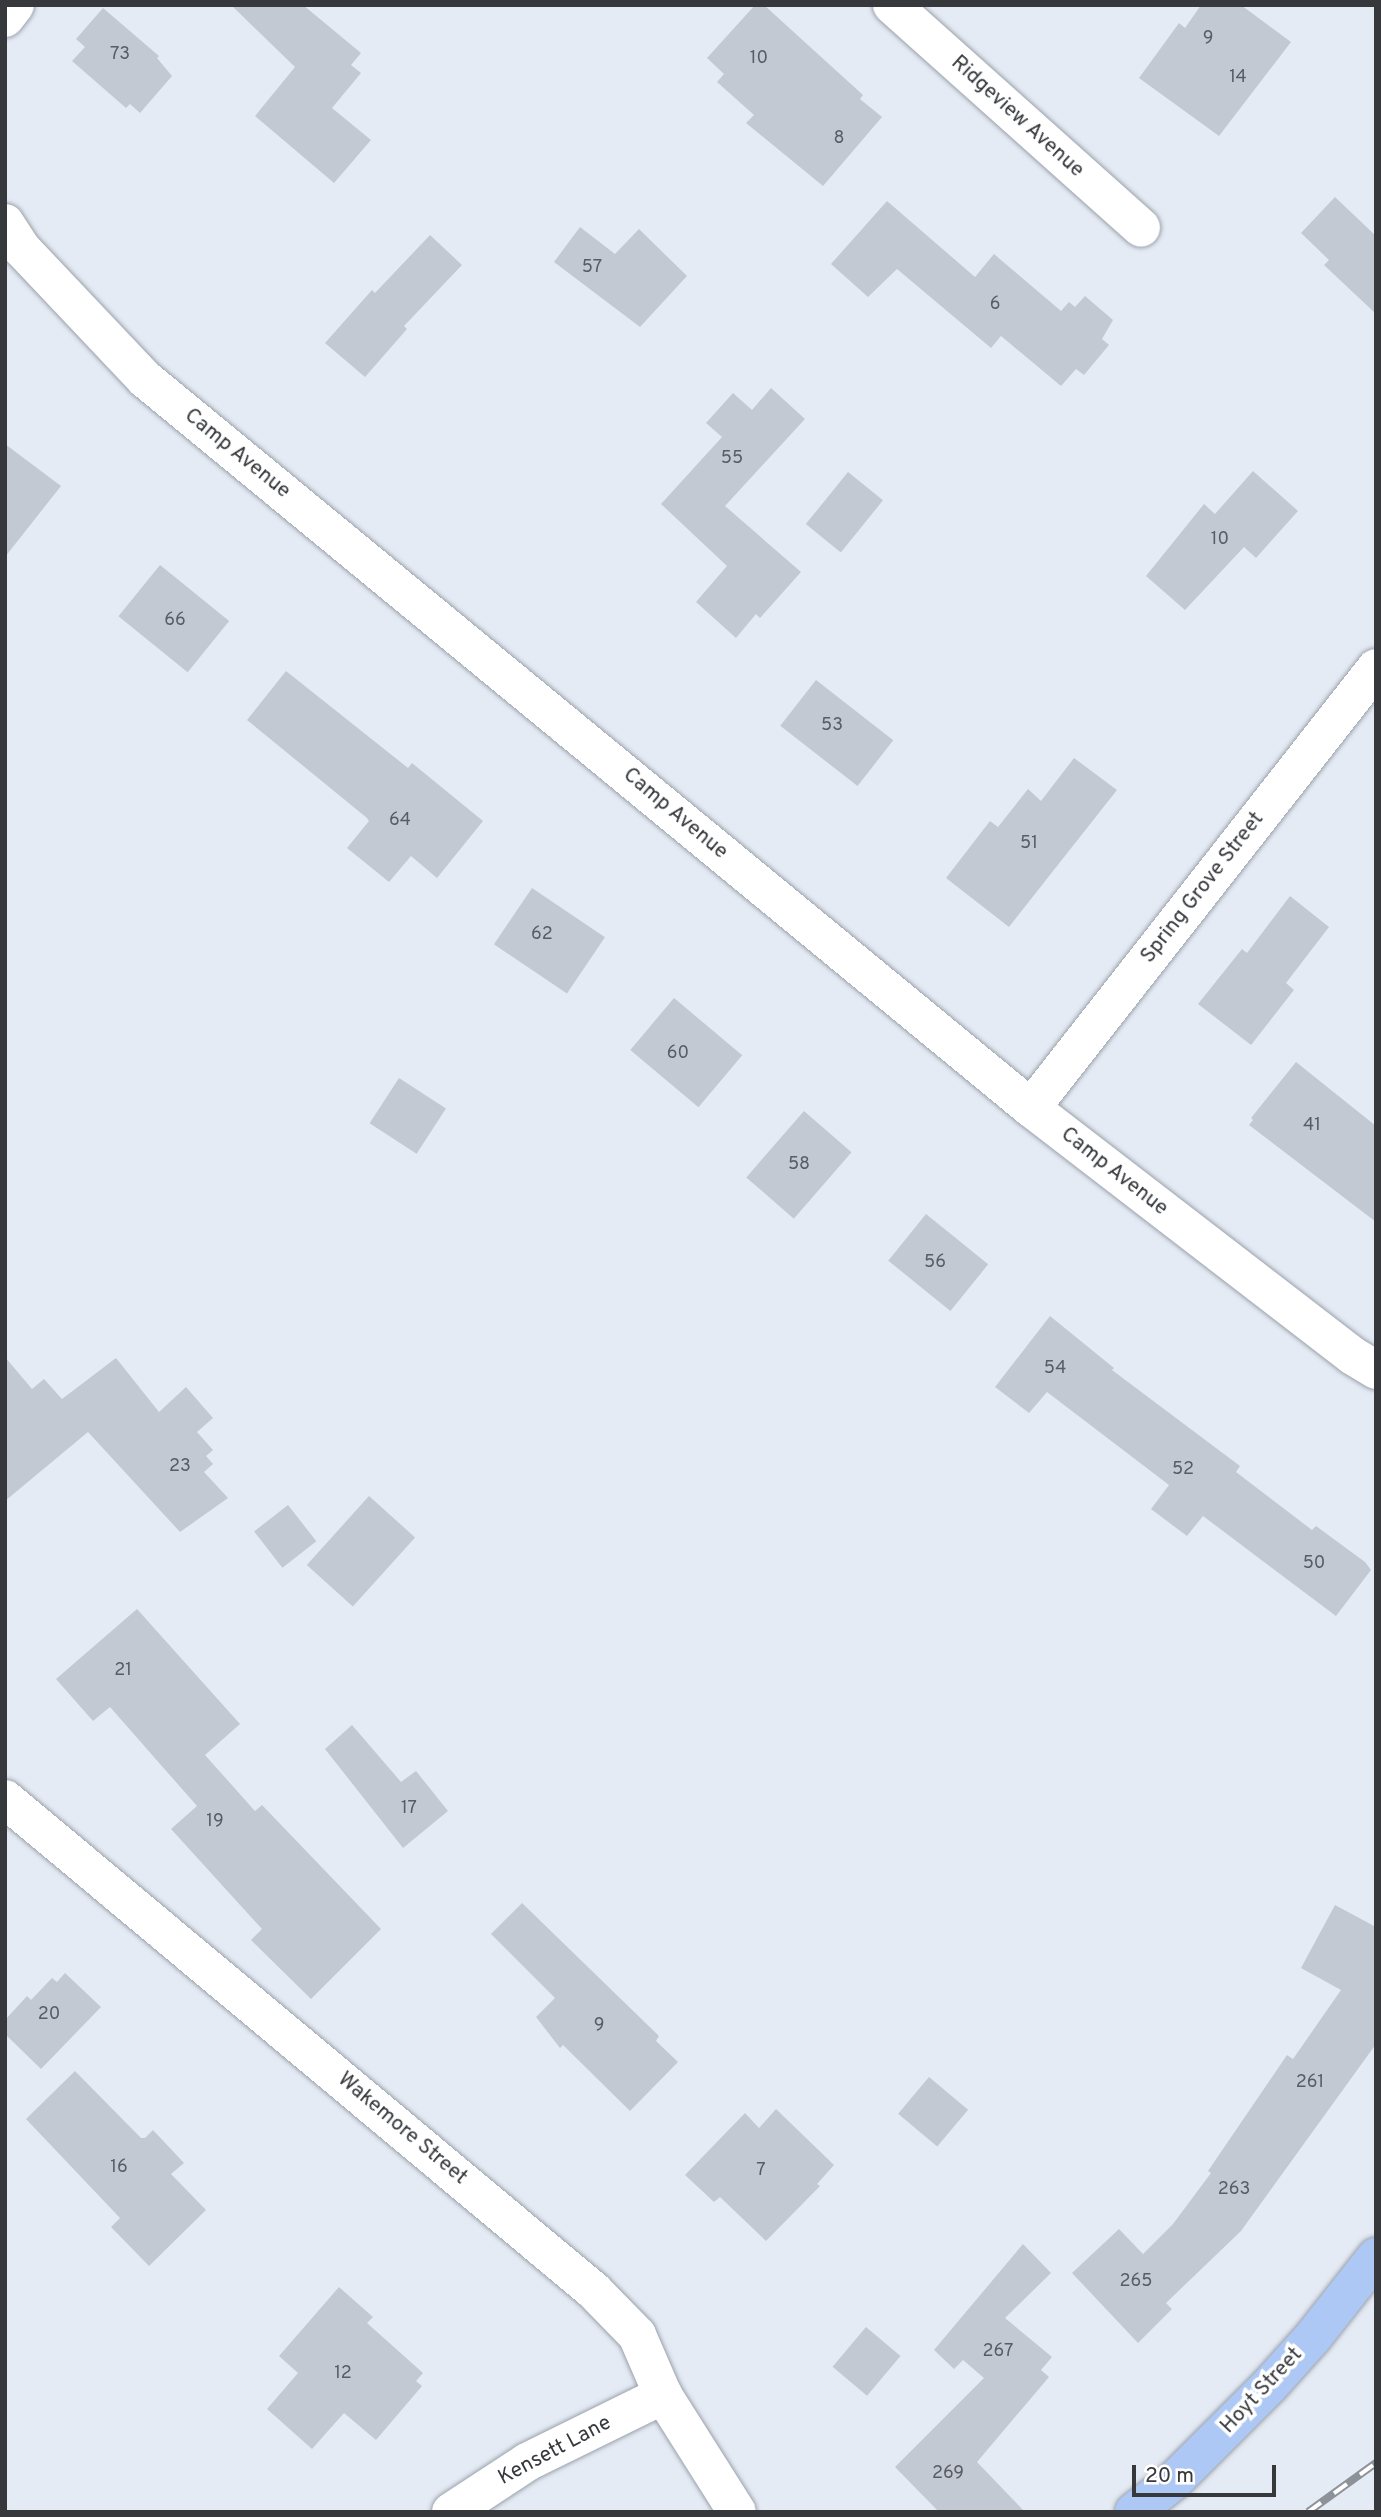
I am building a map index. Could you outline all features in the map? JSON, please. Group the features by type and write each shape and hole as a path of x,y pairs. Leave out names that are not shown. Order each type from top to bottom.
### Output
{"main road":[{"name":"Hoyt Street","path":"1135,2512 1175,2480 1270,2385 1330,2316 1376,2257"}],"street":[{"path":"5,18 15,5"},
{"name":"Ridgeview Avenue","path":"892,5 1142,228"},
{"name":"Camp Avenue","path":"5,223 22,249 145,379 1031,1108 1353,1356 1376,1370"},
{"name":"Spring Grove Street","path":"1031,1108 1376,668"},
{"name":"Wakemore Street","path":"5,1799 594,2291 637,2335 663,2395 737,2512"},
{"name":"Kensett Lane","path":"451,2512 527,2462 663,2395"}],"building":[{"path":"231,5 303,5 361,53 351,65 361,73 332,108 371,140 334,183 255,116 295,67"},
{"path":"755,5 764,5 863,95 860,99 882,117 823,186 746,123 754,115 717,82 724,74 707,58"},
{"path":"1201,5 1241,5 1291,42 1219,136 1139,78 1179,23 1185,28"},
{"path":"103,8 159,56 157,58 172,76 140,113 130,104 126,108 72,61 85,47 76,39"},
{"path":"1335,197 1376,236 1376,314 1324,265 1329,260 1301,233"},
{"path":"887,201 975,277 994,254 1061,311 1069,302 1075,307 1085,296 1113,320 1102,339 1109,345 1084,375 1076,369 1061,386 1001,336 991,348 897,269 868,297 831,264"},
{"path":"580,227 615,254 639,229 687,276 640,327 554,262"},
{"path":"430,235 462,265 404,326 407,329 365,377 325,343 372,290 375,293"},
{"path":"771,388 805,419 725,506 801,572 760,618 756,614 736,638 696,602 727,566 661,504 722,437 706,423 733,393 752,410"},
{"path":"5,444 61,486 5,557"},
{"path":"1253,471 1298,511 1256,558 1244,547 1185,610 1146,576 1204,504 1215,514"},
{"path":"848,472 883,500 841,552 806,524"},
{"path":"160,565 229,621 188,672 118,616"},
{"path":"286,671 408,768 412,763 483,821 437,878 411,856 389,882 347,848 369,821 367,818 247,720"},
{"path":"816,680 893,740 858,786 780,726"},
{"path":"1074,758 1117,790 1009,927 946,878 990,821 998,827 1028,789 1041,801"},
{"path":"532,888 605,937 567,994 494,944"},
{"path":"1290,896 1329,927 1286,983 1294,990 1251,1045 1198,1004 1242,949 1247,953"},
{"path":"674,998 742,1055 698,1107 630,1050"},
{"path":"1296,1062 1376,1126 1376,1222 1249,1125 1253,1120 1251,1118"},
{"path":"399,1078 446,1108 417,1154 370,1123"},
{"path":"804,1111 852,1152 794,1219 746,1177"},
{"path":"926,1214 988,1264 950,1311 888,1261"},
{"path":"1050,1316 1114,1368 1112,1370 1240,1466 1236,1472 1312,1530 1316,1526 1365,1562 1371,1570 1336,1616 1203,1516 1187,1536 1151,1509 1169,1485 1047,1392 1029,1413 995,1387"},
{"path":"5,1357 32,1389 44,1379 62,1399 116,1358 159,1412 186,1387 213,1418 197,1432 213,1450 206,1456 213,1464 204,1472 228,1498 180,1532 88,1432 5,1501"},
{"path":"369,1496 415,1537 353,1607 307,1565"},
{"path":"288,1505 316,1541 282,1568 254,1531"},
{"path":"137,1609 240,1724 205,1755 255,1811 262,1805 381,1929 311,1999 251,1940 262,1929 171,1829 197,1806 110,1707 93,1721 56,1679"},
{"path":"352,1725 401,1782 416,1771 448,1811 403,1848 325,1749"},
{"path":"522,1903 659,2036 656,2041 678,2062 630,2111 563,2045 560,2048 536,2017 555,1998 491,1934"},
{"path":"1335,1905 1376,1927 1376,2044 1241,2231 1166,2303 1172,2309 1138,2343 1072,2273 1119,2229 1143,2254 1173,2224 1211,2173 1208,2171 1287,2055 1293,2059 1341,1990 1301,1968"},
{"path":"65,1973 101,2007 41,2069 5,2034 5,2020 27,1996 31,2000 52,1978 57,1982"},
{"path":"75,2071 141,2138 145,2138 153,2130 184,2163 171,2174 206,2210 149,2266 111,2227 120,2218 26,2119"},
{"path":"929,2077 968,2110 937,2147 898,2114"},
{"path":"776,2109 834,2165 817,2184 820,2186 766,2241 720,2197 714,2202 685,2175 745,2113 759,2128"},
{"path":"1023,2244 1051,2273 1005,2318 1052,2357 1041,2370 1049,2377 977,2462 1025,2512 939,2512 895,2467 984,2378 963,2360 954,2369 934,2350"},
{"path":"339,2287 373,2317 367,2323 423,2373 416,2381 422,2386 376,2440 344,2413 312,2449 267,2409 298,2373 279,2356"},
{"path":"866,2327 900,2356 867,2396 833,2367"}],"railway":[{"path":"1308,2512 1376,2463"}]}
